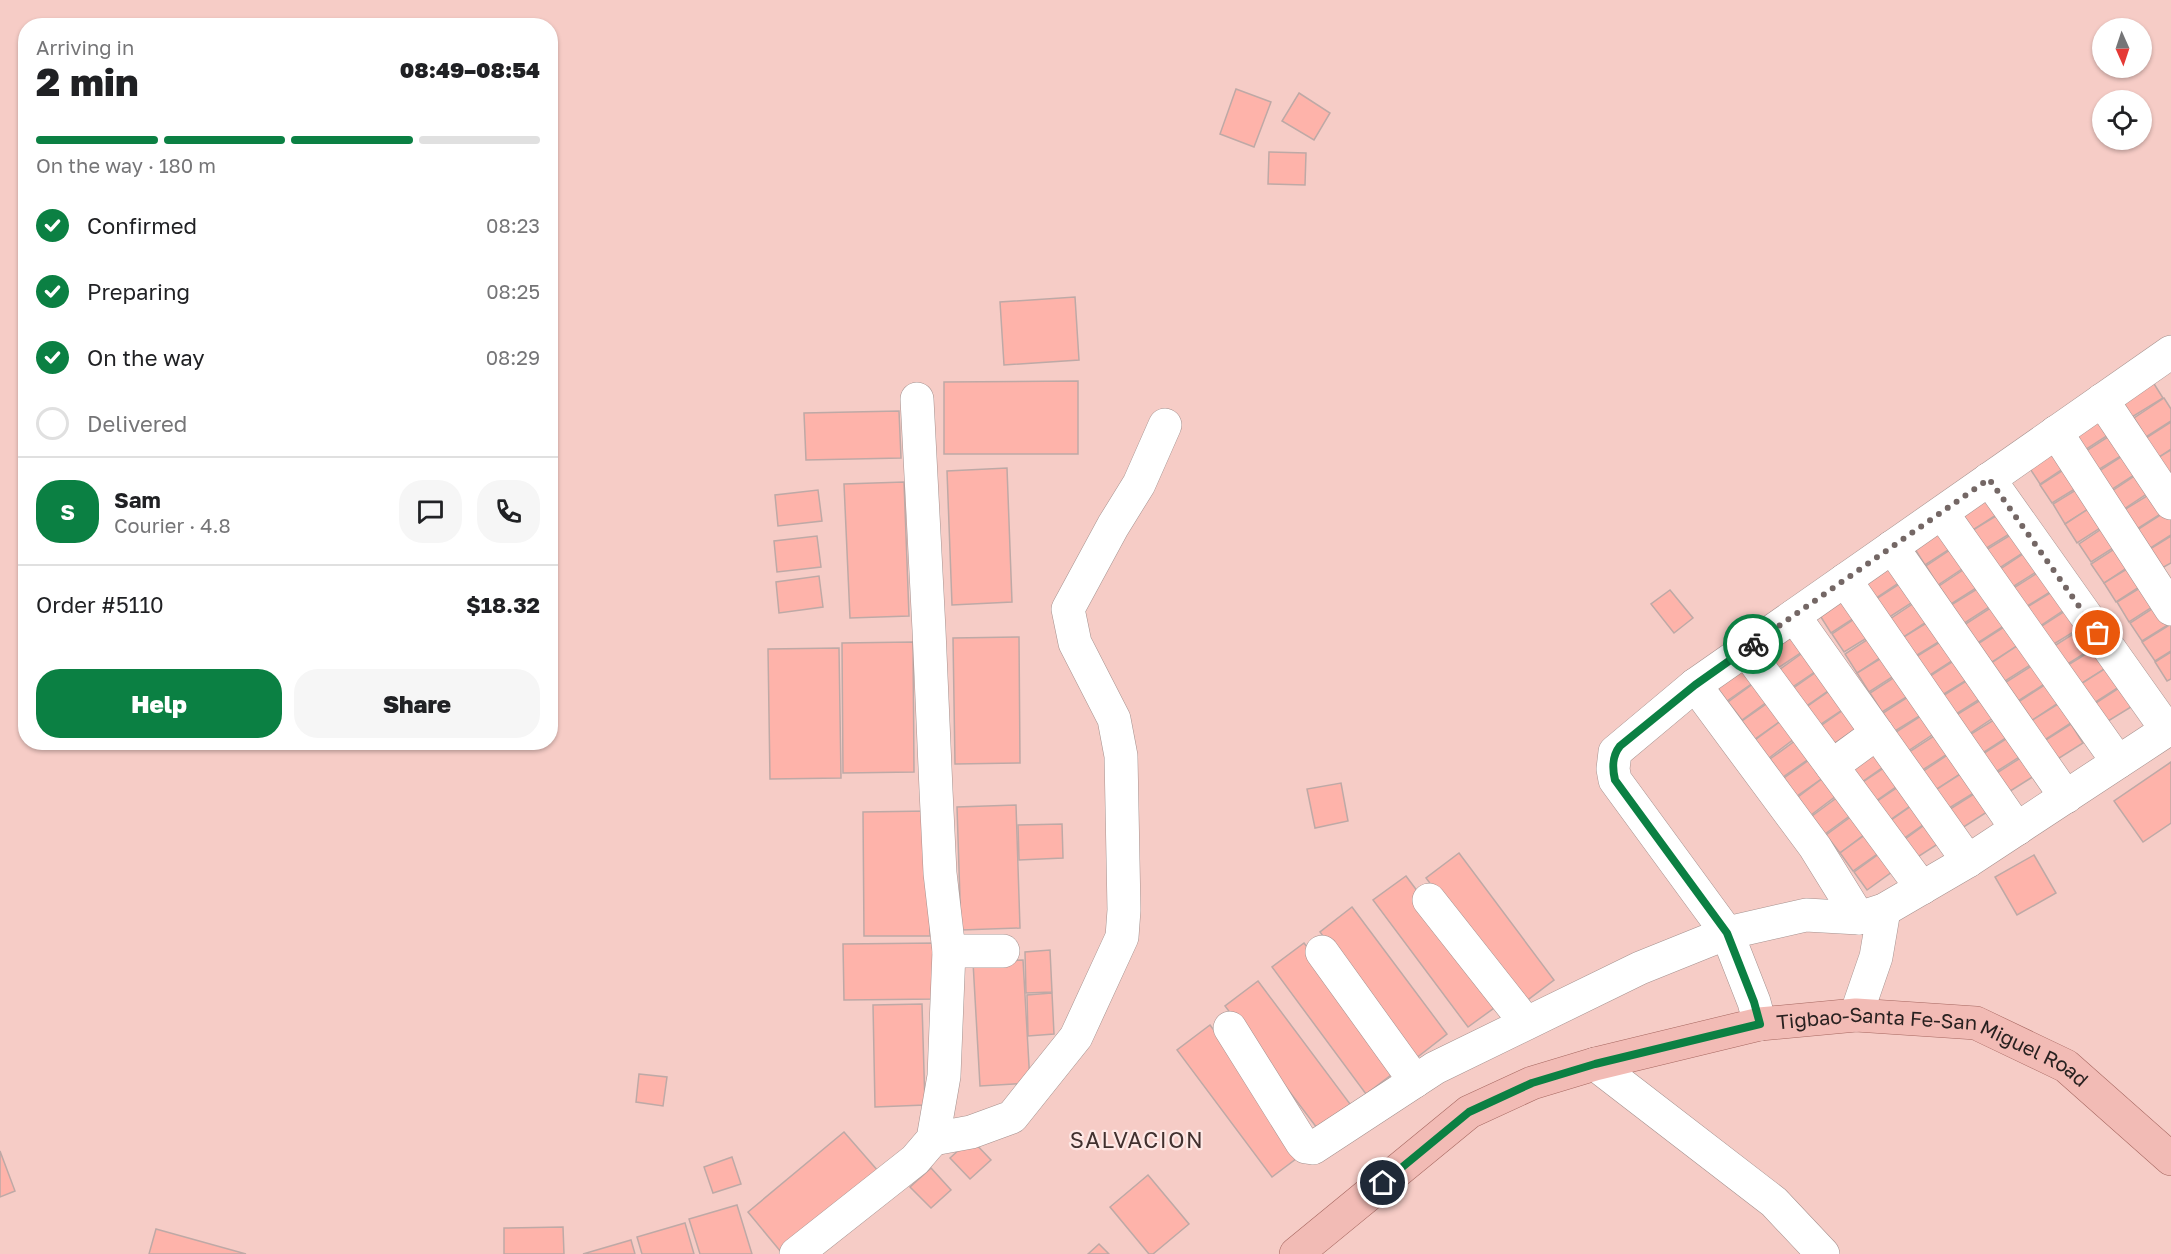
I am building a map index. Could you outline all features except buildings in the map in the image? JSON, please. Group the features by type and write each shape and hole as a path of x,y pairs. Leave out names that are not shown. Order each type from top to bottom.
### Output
{"main road":[{"name":"Tigbao-Santa Fe-San Miguel Road","path":"1296,1254 1469,1112 1532,1083 1595,1064 1760,1024 1856,1015 1976,1023 2066,1066 2171,1159"}],"street":[{"path":"1760,1024 1754,1002 1727,933 1615,780 1613,770 1615,752 1695,685 2056,432 2102,400 2166,367"},
{"path":"796,1254 915,1160 933,1139 944,1076 949,951 940,873 917,399"},
{"path":"2102,400 2171,503"},
{"path":"933,1139 971,1132 1012,1117 1076,1037 1122,937 1124,910 1121,756 1114,719 1075,643 1068,609 1113,526 1139,484 1165,425"},
{"path":"2056,432 2171,609"},
{"path":"1230,1028 1306,1147 1313,1148 1435,1068 1640,968 1727,933 1806,915 1871,914 1968,861 2169,728 1989,479"},
{"path":"1942,513 2118,762"},
{"path":"1892,547 2066,797"},
{"path":"1845,580 2018,829"},
{"path":"1794,616 1968,861"},
{"path":"1746,650 1922,888"},
{"path":"1695,685 1815,847 1871,914 1876,957 1856,1015"},
{"path":"1832,766 1877,734"},
{"path":"1429,900 1526,1023"},
{"path":"949,951 1003,951"},
{"path":"1322,952 1415,1081"},
{"path":"1595,1064 1774,1203 1823,1254"}],"shaded area":[{"path":"0,0 2171,0 2171,1254 0,1254"}],"way so far":[{"path":"1753,644 1989,479 2098,633"}],"district":[{"name":"SALVACION","path":"1137,1140"}],"route":[{"path":"1383,1183 1469,1112 1532,1083 1595,1064 1760,1024 1754,1002 1727,933 1615,780 1613,770 1615,752 1620,746 1695,685 1753,644"}]}
